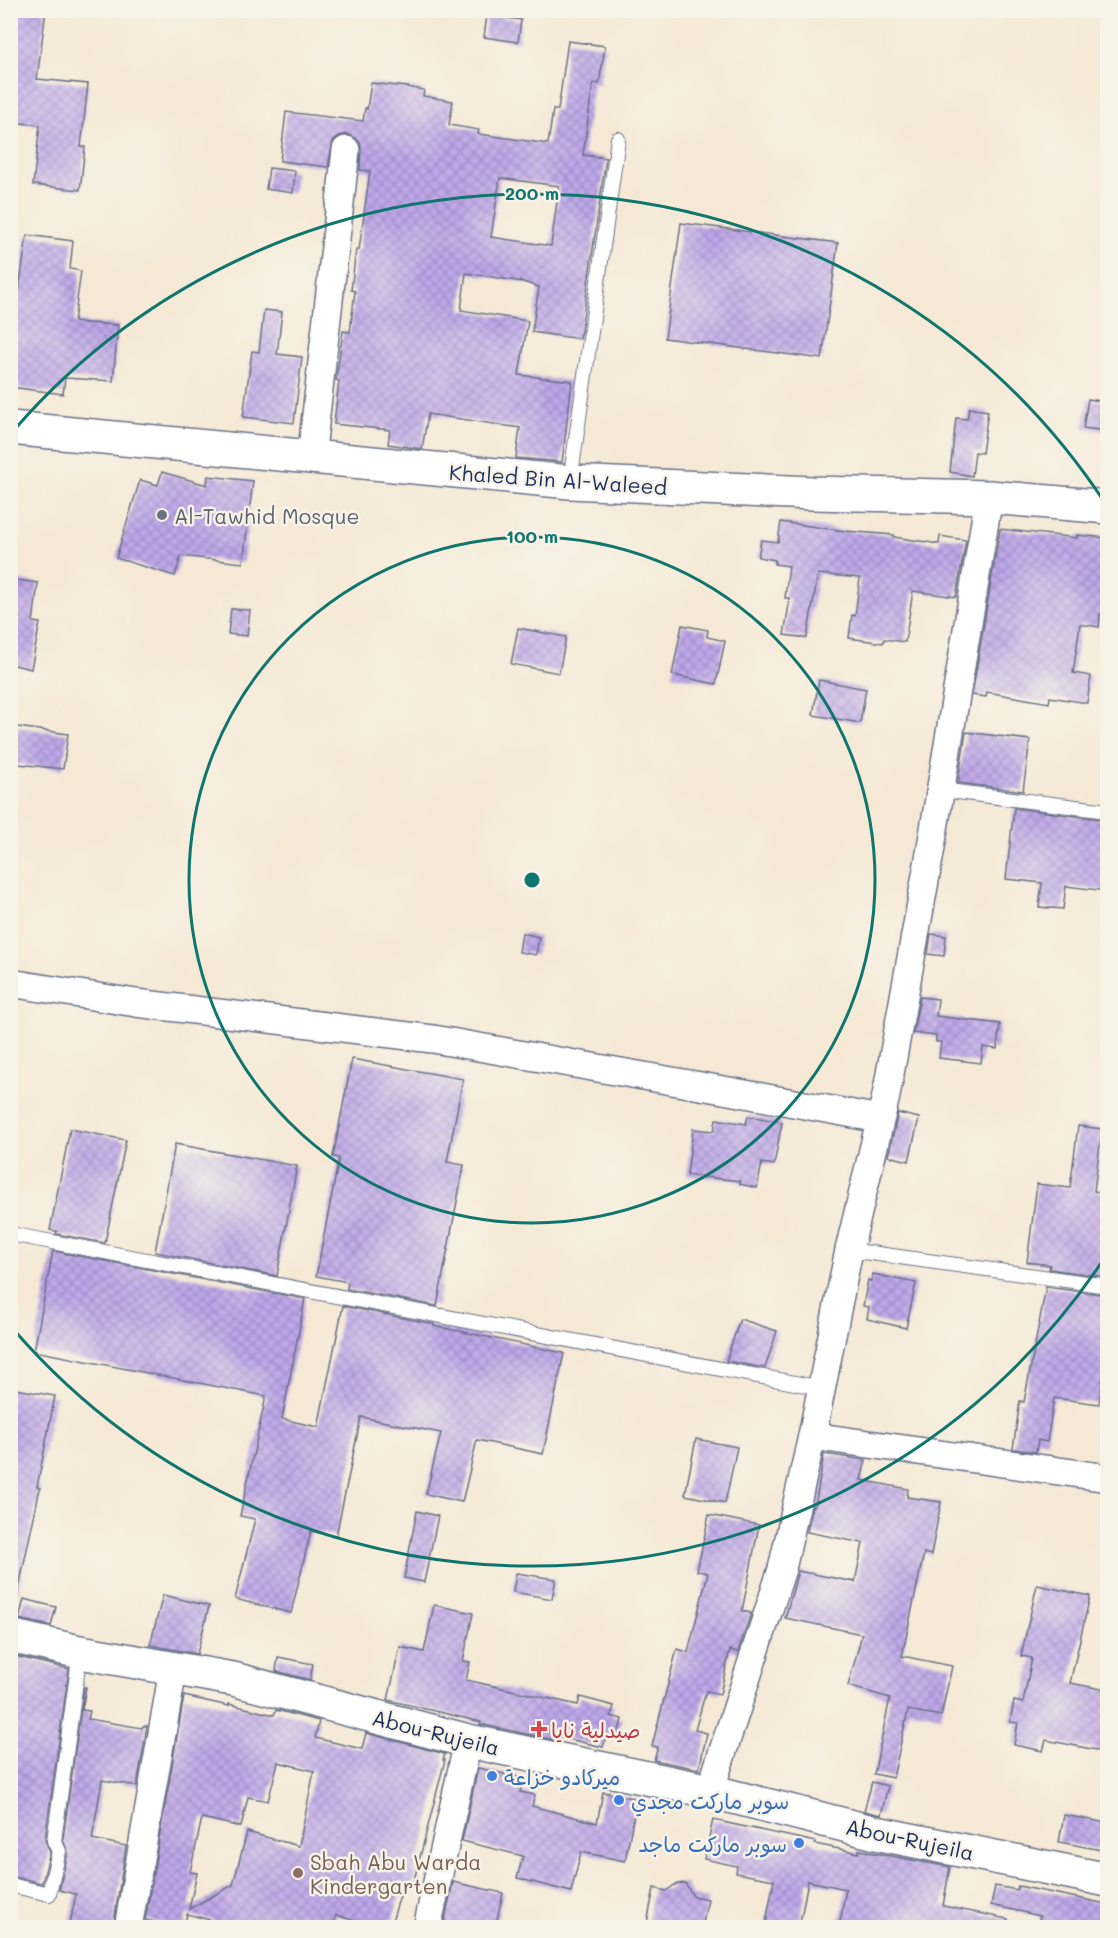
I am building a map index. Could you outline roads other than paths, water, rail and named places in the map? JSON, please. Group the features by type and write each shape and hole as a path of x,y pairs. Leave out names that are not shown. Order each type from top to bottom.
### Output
{"street":[{"path":"311,459 346,150"},
{"name":"Khaled Bin Al-Waleed","path":"10,428 311,459 570,482 812,494 989,497 1107,507"},
{"path":"710,1791 782,1569 812,1436 849,1250 886,1095 941,790 989,497"},
{"path":"10,983 147,1004 433,1039 729,1090 880,1119"},
{"path":"812,1436 1107,1478"},
{"name":"Abou-Rujeila","path":"10,1636 173,1670 233,1679 468,1741 710,1791 876,1833 1107,1880"},
{"path":"128,1928 173,1670"},
{"path":"427,1928 468,1741"}],"lane":[{"path":"570,482 618,139"},
{"path":"941,790 1107,811"},
{"path":"10,1234 821,1388"},
{"path":"849,1250 1107,1286"},
{"path":"10,1885 49,1894 59,1851 54,1841 80,1652"}],"place":[{"name":"Al-Tawhid Mosque","path":"162,515"},
{"name":"صيدلية نايا","path":"539,1729"},
{"name":"ميركادو خزاعة","path":"492,1776"},
{"name":"سوبر ماركت مجدي","path":"619,1800"},
{"name":"سوبر ماركت ماجد","path":"799,1843"},
{"name":"Sbah Abu Warda Kindergarten","path":"298,1873"}]}
